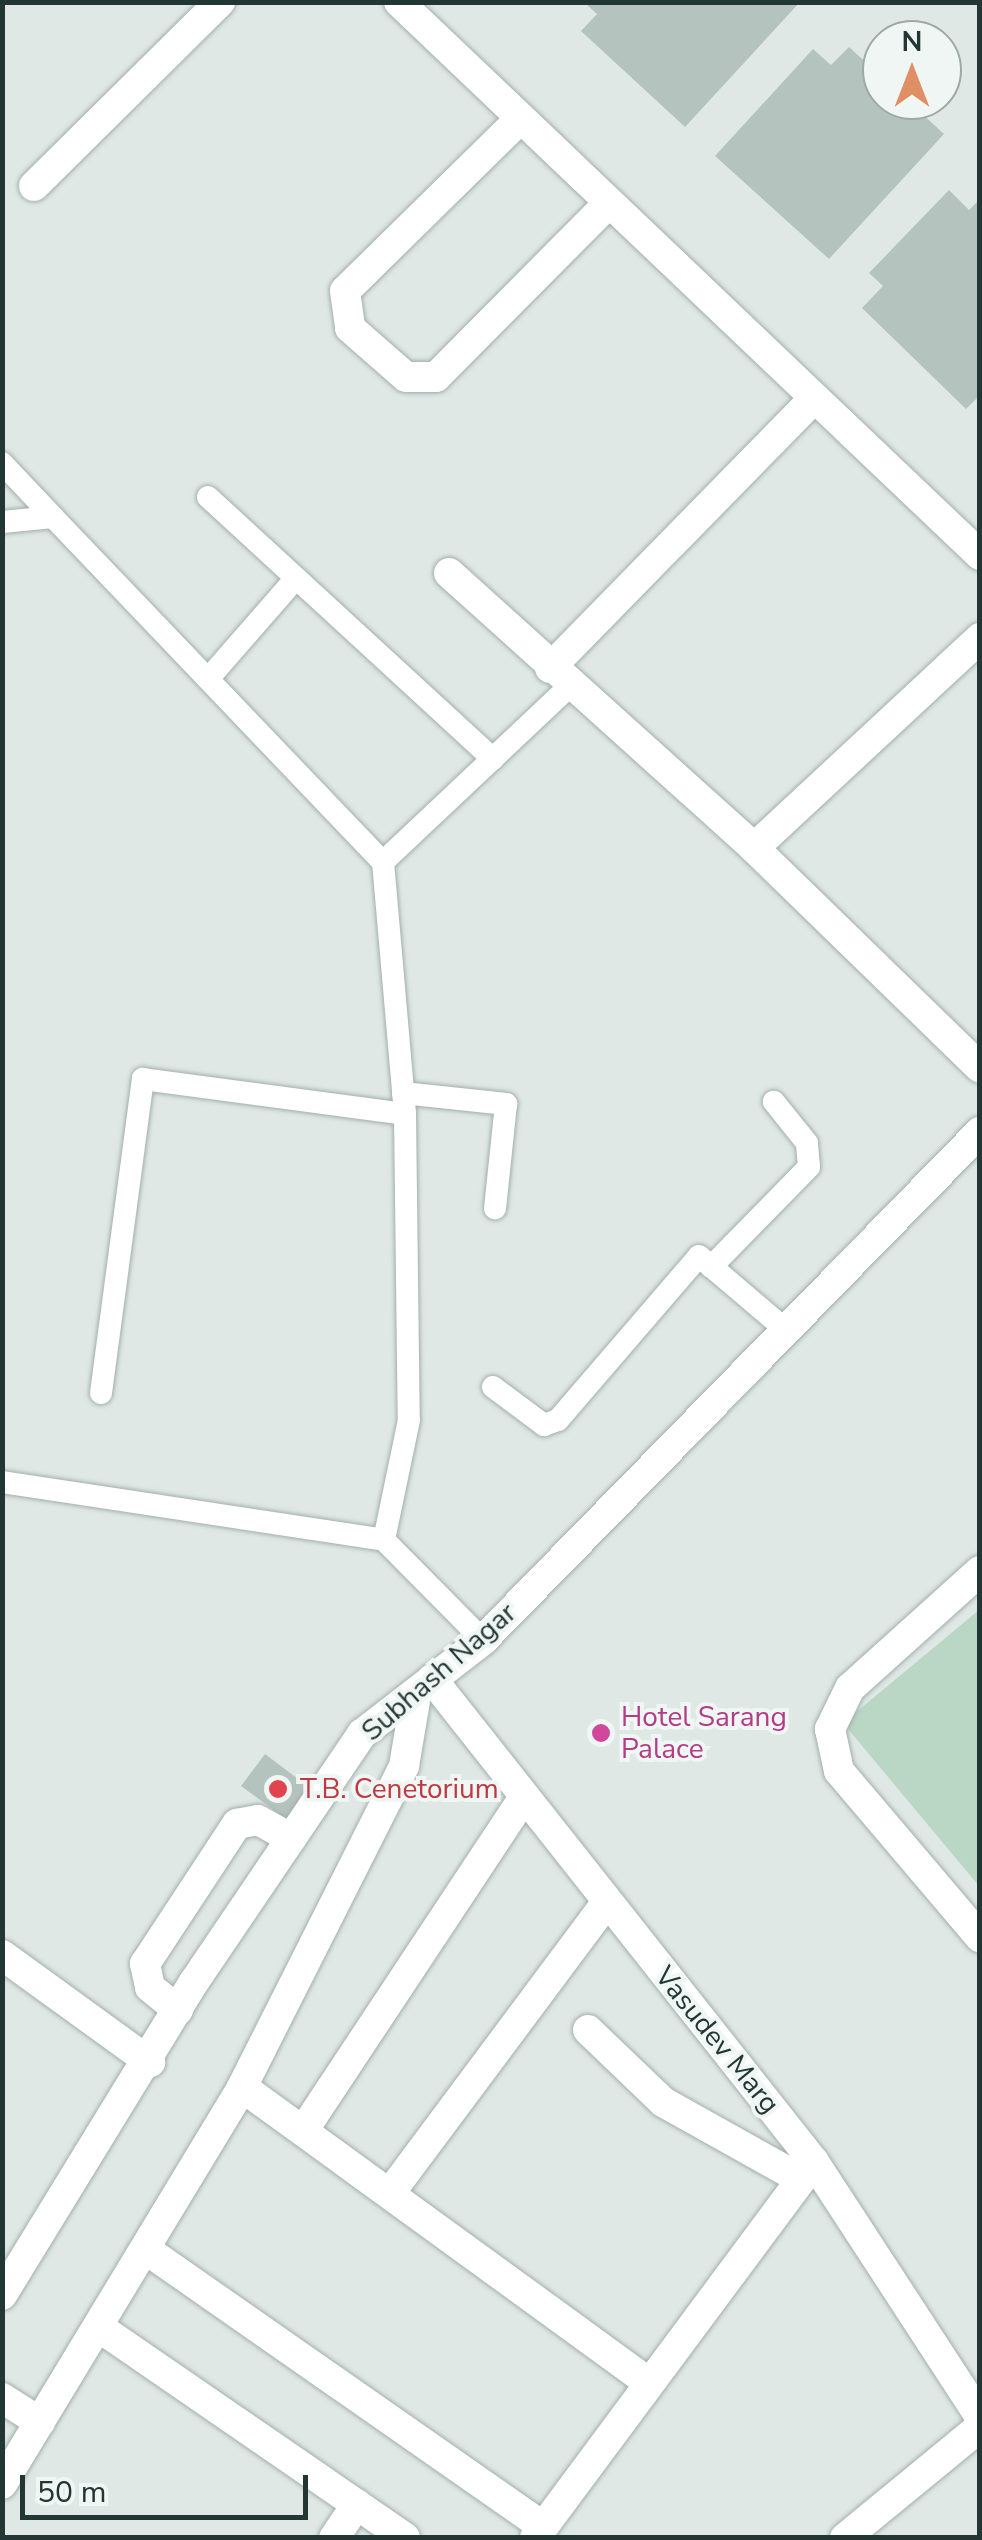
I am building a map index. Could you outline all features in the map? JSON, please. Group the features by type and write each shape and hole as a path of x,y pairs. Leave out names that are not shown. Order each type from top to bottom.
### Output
{"street":[{"path":"34,186 220,2"},
{"path":"399,2 980,555"},
{"path":"520,119 345,291 350,328 406,376 436,376 609,203"},
{"path":"560,677 814,398"},
{"path":"449,573 754,848 980,1068"},
{"path":"754,848 980,638"},
{"name":"Subhash Nagar","path":"2,2295 150,2062 178,2010 362,1734 424,1690 483,1640 980,1132"},
{"path":"980,1571 850,1688 830,1729 840,1771 980,1937"},
{"path":"2,2484 148,2252 242,2087 404,1766 424,1690"},
{"name":"Vasudev Marg","path":"424,1690 524,1797 607,1902 808,2170 980,2418"},
{"path":"302,2131 524,1797"},
{"path":"178,2010 150,1987 145,1964 237,1824 258,1820 291,1838"},
{"path":"390,2193 607,1902"},
{"path":"2,1955 150,2062"},
{"path":"148,2252 539,2532 646,2380 808,2170 663,2102 588,2030"},
{"path":"242,2087 646,2380"},
{"path":"100,2328 405,2538"},
{"path":"2,2398 40,2422"},
{"path":"845,2538 980,2426"},
{"path":"334,2538 357,2504"}],"lane":[{"path":"2,462 383,862 404,1104 409,1420 384,1540"},
{"path":"208,497 493,758"},
{"path":"2,522 53,518"},
{"path":"208,678 296,578"},
{"path":"383,862 493,758 560,677"},
{"path":"101,1393 143,1079 404,1104 506,1104 496,1208"},
{"path":"712,1267 809,1167 807,1143 774,1102"},
{"path":"493,1387 544,1425 558,1420 699,1256 786,1330"},
{"path":"2,1482 384,1540 483,1640"}],"green space":[{"path":"979,1610 979,1886 843,1723"}],"building":[{"path":"584,2 800,2 685,127 581,31 597,14"},
{"path":"849,47 862,59 862,120 929,120 944,134 829,259 715,156 813,49 831,65"},
{"path":"949,190 969,210 980,199 980,395 966,409 862,308 883,286 869,273"},
{"path":"265,1754 310,1788 286,1819 241,1786"}],"place":[{"name":"Hotel Sarang Palace","path":"601,1733"},
{"name":"T.B. Cenetorium","path":"278,1789"}]}
